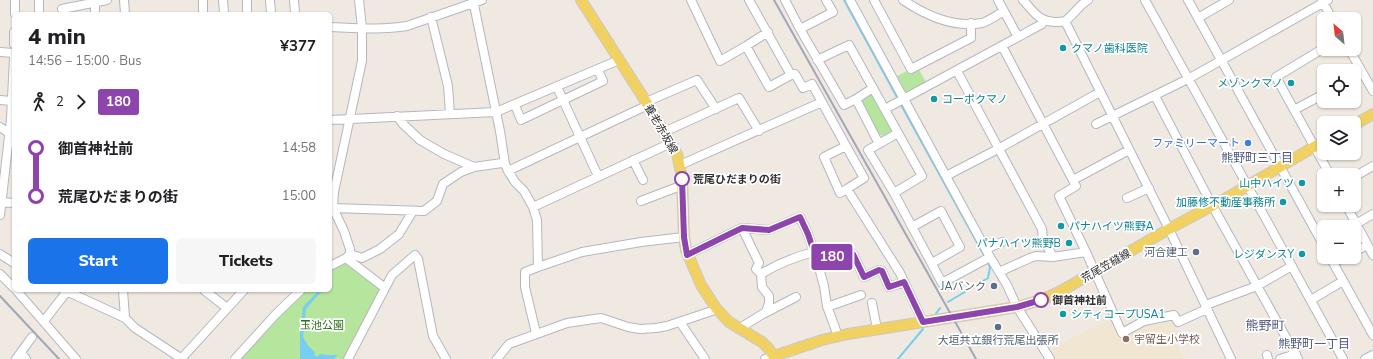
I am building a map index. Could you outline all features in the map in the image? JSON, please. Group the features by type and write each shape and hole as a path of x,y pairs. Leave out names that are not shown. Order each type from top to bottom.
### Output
{"main road":[{"name":"養老赤坂線","path":"581,0 671,142 677,154 683,185 684,237 687,255 701,285 716,308 729,322 762,342 771,358"},
{"path":"1361,121 1373,114"},
{"name":"荒尾笠縫線","path":"771,358 838,336 1017,307 1041,300 1094,273 1317,144"}],"street":[{"path":"15,0 15,12"},
{"path":"39,0 39,12"},
{"path":"63,0 62,12 107,0"},
{"path":"124,0 125,12"},
{"path":"203,0 203,12"},
{"path":"223,0 224,12"},
{"path":"247,0 247,12"},
{"path":"270,0 271,12"},
{"path":"294,0 295,12"},
{"path":"348,256 350,249 344,231 332,209 332,192 362,61 362,28 359,0"},
{"path":"332,27 396,28 407,26 473,1 482,0"},
{"path":"691,0 720,60 768,32"},
{"path":"750,0 791,75"},
{"path":"784,0 844,105 873,88"},
{"path":"800,29 833,12 826,0"},
{"path":"850,0 901,101 946,176 987,256 1000,272 1017,307 1050,359"},
{"path":"874,0 911,69 971,38 972,23"},
{"path":"903,0 932,17 950,22 982,22 1004,11"},
{"path":"998,0 1018,37"},
{"path":"1023,0 1038,17 1044,20 1058,22 1065,21 1082,3 1088,0"},
{"path":"1145,0 1343,359"},
{"path":"1188,0 1317,234"},
{"path":"1198,18 1229,0"},
{"path":"473,1 505,164 515,182 524,191 533,207 537,220 538,267"},
{"path":"1096,124 1188,80 1325,1 1329,12"},
{"path":"94,12 95,3"},
{"path":"431,17 448,86 450,114"},
{"path":"885,109 1042,24 1044,20"},
{"path":"1065,21 1169,229 1231,359"},
{"path":"817,60 849,44 922,176 894,193"},
{"path":"746,46 769,87 795,74 803,88 812,84 864,178 840,193 824,157 846,146"},
{"path":"1002,46 1076,186 1059,196 1122,333 1144,321 1174,315 1178,322 1207,307 1257,286 1292,266"},
{"path":"0,52 12,53"},
{"path":"1317,52 1276,77 1326,168"},
{"path":"1353,56 1373,91"},
{"path":"332,120 496,112 619,60"},
{"path":"515,105 521,120 562,99 603,81 598,70"},
{"path":"957,70 1042,229 1043,239 1053,257"},
{"path":"508,171 580,138 697,80 716,108"},
{"path":"557,87 598,176"},
{"path":"946,176 1100,92"},
{"path":"1155,96 1212,205 1297,356 1274,357"},
{"path":"664,132 739,98 759,131"},
{"path":"1294,110 1317,98"},
{"path":"856,99 879,144"},
{"path":"0,100 12,105"},
{"path":"680,165 822,102"},
{"path":"397,116 402,123 420,140 444,154 474,166"},
{"path":"0,215 3,157 12,119"},
{"path":"0,127 9,133"},
{"path":"898,133 868,150 894,193 942,283 987,256 1002,242"},
{"path":"533,207 671,142"},
{"path":"1073,180 1129,150"},
{"path":"633,160 644,180"},
{"path":"332,209 424,211 437,200 443,184 462,172 474,166 502,163"},
{"path":"1361,173 1373,166"},
{"path":"641,201 683,185"},
{"path":"847,188 904,282 923,322"},
{"path":"1127,198 1148,188"},
{"path":"1,202 12,203"},
{"path":"332,265 348,256 362,258 380,250 399,234 413,211"},
{"path":"912,227 940,211 960,247 932,263"},
{"path":"1361,221 1373,214"},
{"path":"687,255 742,228 769,230 800,217 818,264 824,286 827,307 838,336"},
{"path":"742,228 759,263 756,269 761,274 762,287 769,296 770,303 765,313"},
{"path":"1361,234 1373,255"},
{"path":"536,333 525,287 525,272 582,252 641,242 684,237"},
{"path":"1361,248 1367,245"},
{"path":"761,274 780,263 814,252"},
{"path":"1000,272 1036,256 1053,257 1086,252"},
{"path":"0,254 12,262"},
{"path":"818,264 839,254 853,254 864,277 879,270 882,271 889,287 904,282"},
{"path":"348,359 392,275 415,255 418,259 433,336 446,359"},
{"path":"348,256 385,288"},
{"path":"1334,264 1373,335"},
{"path":"0,274 12,286"},
{"path":"1311,300 1343,281"},
{"path":"18,292 76,359"},
{"path":"44,321 65,292"},
{"path":"70,292 125,318 135,328 182,359 242,292"},
{"path":"123,292 125,318"},
{"path":"207,292 227,308"},
{"path":"235,359 298,292"},
{"path":"827,307 861,295"},
{"path":"740,328 796,297"},
{"path":"872,303 878,330"},
{"path":"497,359 509,344 567,323 602,318 628,327 640,329 656,328 680,322 712,311 716,308"},
{"path":"680,322 705,359"},
{"path":"21,357 32,337"},
{"path":"1365,359 1373,355"}],"shaded area":[{"name":"宇留生小学校","path":"1173,317 1176,324 1174,326 1182,342 1177,345 1184,359 1055,359 1049,350 1112,318 1122,335 1147,323"}],"green space":[{"path":"909,70 915,72 919,70 927,84 910,93 905,91 897,76"},
{"path":"870,94 875,95 892,128 891,132 884,136 878,134 862,103 863,98"},
{"name":"玉池公園","path":"346,259 383,288 346,359 237,359 301,292 332,292 332,267"}],"water":[{"path":"317,292 322,292 306,309 303,337 309,347 315,352 314,354 317,357 320,354 338,355 334,359 300,359 300,332 303,307"}],"waterway":[{"path":"844,0 898,99"},
{"path":"900,103 985,257"},
{"path":"948,302 988,278 990,267 987,261"},
{"path":"935,315 940,308"},
{"path":"898,359 923,329"}],"railway":[{"path":"774,0 976,359"},
{"path":"0,296 59,359"}],"bus line":[{"name":"180","path":"682,179 684,237 687,255 742,228 769,230 800,217 808,234 818,264 839,254 853,254 864,277 879,270 882,271 889,287 904,282 923,322 1017,307 1041,300"}],"place":[{"name":"クマノ歯科医院","path":"1063,48"},
{"name":"メゾンクマノ","path":"1291,83"},
{"name":"コーポクマノ","path":"934,99"},
{"name":"ファミリーマート","path":"1248,143"},
{"name":"荒尾ひだまりの街","path":"682,179"},
{"name":"山中ハイツ","path":"1302,183"},
{"name":"加藤修不動産事務所","path":"1283,202"},
{"name":"パナハイツ熊野A","path":"1061,226"},
{"name":"パナハイツ熊野B","path":"1069,243"},
{"name":"河合建工","path":"1196,252"},
{"name":"レジダンスY","path":"1302,254"},
{"name":"JAバンク","path":"994,286"},
{"name":"御首神社前","path":"1041,300"},
{"name":"シティコープUSA1","path":"1063,314"},
{"name":"大垣共立銀行荒尾出張所","path":"998,327"},
{"name":"宇留生小学校","path":"1126,339"}],"district":[{"name":"熊野町三丁目","path":"1257,158"},
{"name":"熊野町","path":"1265,326"},
{"name":"熊野町一丁目","path":"1314,344"}]}
